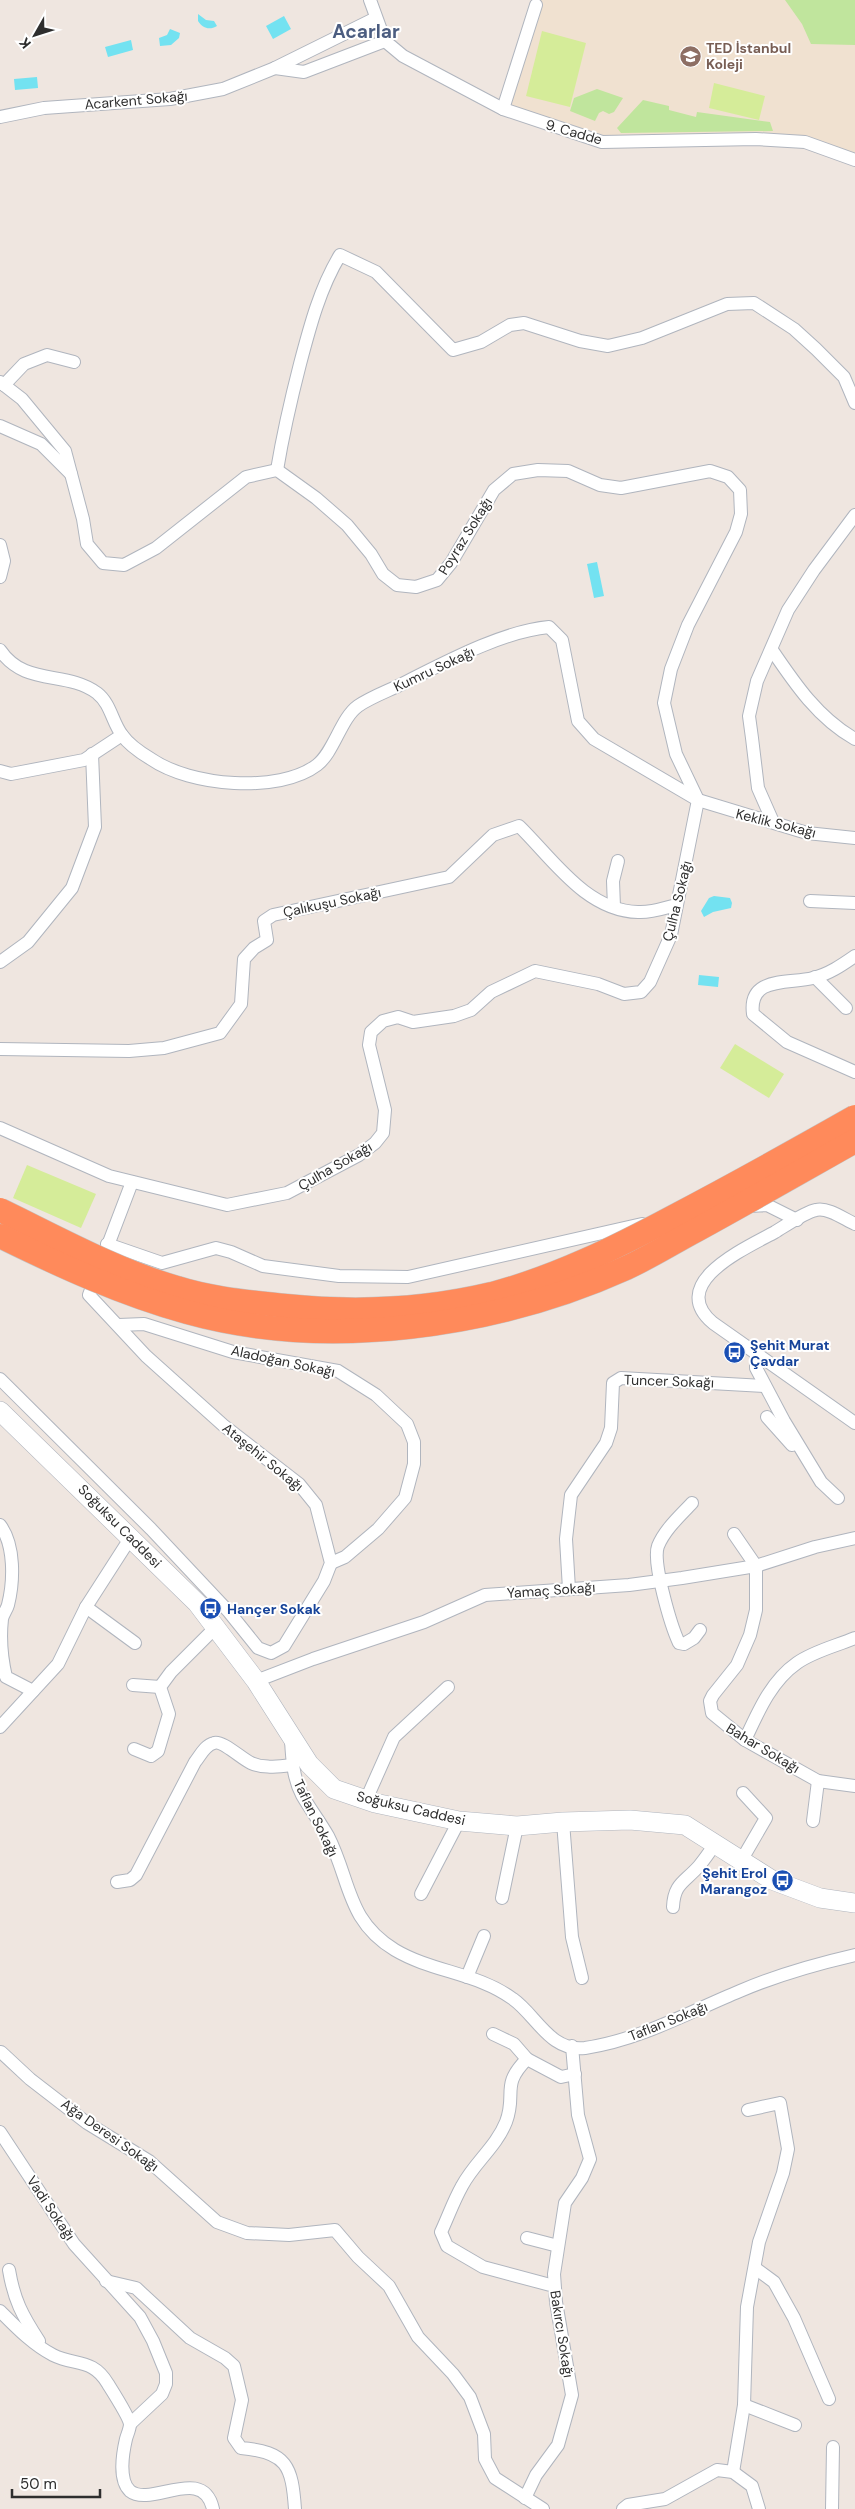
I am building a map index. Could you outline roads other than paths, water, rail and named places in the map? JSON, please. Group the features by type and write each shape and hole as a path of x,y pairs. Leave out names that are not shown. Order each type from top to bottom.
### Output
{"highway":[{"path":"0,1210 122,1268 178,1289 249,1302 312,1308 354,1310 437,1304 491,1294 544,1278 613,1249 855,1117"},
{"path":"0,1236 56,1263 136,1297 208,1317 283,1329 321,1331 365,1330 427,1324 483,1315 551,1297 627,1268 855,1142"}],"main road":[{"name":"Soğuksu Caddesi","path":"0,1411 197,1603 256,1681 291,1740 309,1764 334,1789 366,1800 459,1821 517,1826 563,1822 630,1820 685,1825 772,1880 820,1898 855,1903"}],"street":[{"name":"9. Cadde","path":"370,0 385,41 403,56 503,109 602,142 756,139 805,142 855,160"},
{"path":"503,109 536,5"},
{"name":"Acarkent Sokağı","path":"0,117 44,108 170,99 223,89 275,68 376,18"},
{"path":"275,68 304,72 385,41"},
{"path":"74,362 47,355 24,364 2,384 22,399 65,451 73,476 86,544 103,563 124,565 156,548 246,477 277,470 283,430 311,324 329,273 340,255 376,272 454,350 481,342 510,325 524,323 580,341 608,346 642,338 727,304 754,303 794,328 816,349 844,378 855,403"},
{"path":"0,426 41,444 73,476"},
{"name":"Poyraz Sokağı","path":"277,470 316,498 347,525 390,580 397,585 416,587 437,580 451,563 494,490 513,474 538,470 568,471 600,485 621,488 710,471 728,478 740,490 741,514 736,532 688,624 671,669 664,703 676,754 698,800"},
{"path":"773,822 758,788 750,716 757,681 788,610 814,570 855,515"},
{"path":"0,545 4,561 0,577"},
{"name":"Kumru Sokağı","path":"122,735 146,756 168,769 218,780 247,783 286,780 318,764 356,706 454,658 530,629 549,627 562,640 578,721 594,739 698,800"},
{"path":"0,650 17,667 29,674 64,680 99,694 109,706 122,735 84,760 12,774 0,771"},
{"path":"772,650 801,693 837,729 855,739"},
{"path":"0,962 28,942 72,888 95,827 92,754"},
{"name":"Keklik Sokağı","path":"698,800 807,833 855,838"},
{"name":"Çulha Sokağı","path":"0,1128 80,1165 109,1176 227,1205 287,1193 359,1155 375,1143 384,1133 385,1110 369,1045 371,1032 383,1020 398,1017 413,1022 454,1016 471,1010 491,992 535,971 598,984 624,994 641,992 650,982 671,935 698,800"},
{"name":"Çalıkuşu Sokağı","path":"0,1048 129,1051 164,1048 220,1033 242,1004 244,959 254,948 267,940 264,920 273,915 449,877 492,835 519,826 585,894 614,907 636,912 653,911 676,905"},
{"path":"614,907 613,881 618,861"},
{"path":"810,901 855,903"},
{"path":"855,956 834,970 815,977 769,984 759,989 752,1001 753,1014 786,1042 855,1072"},
{"path":"815,977 846,1008"},
{"name":"Ataşehir Sokağı","path":"132,1182 89,1295 146,1356 223,1425 299,1484 316,1504 331,1563"},
{"path":"107,1244 162,1263 216,1248 231,1252 262,1266 339,1276 408,1277 723,1206 767,1206 797,1220"},
{"path":"855,1224 832,1213 816,1210 735,1254 715,1268 702,1284 699,1294 703,1314 728,1334 756,1351 855,1423"},
{"name":"Aladoğan Sokağı","path":"119,1325 144,1324 233,1352 338,1371 376,1395 407,1424 414,1442 414,1464 405,1498 378,1529 345,1557 331,1563"},
{"path":"756,1351 756,1368 764,1386 821,1482 838,1498"},
{"name":"Tuncer Sokağı","path":"569,1589 566,1539 571,1494 606,1443 611,1428 613,1383 621,1378 764,1386"},
{"path":"0,1379 151,1528 229,1612 258,1648 271,1653 284,1646 324,1581 331,1563"},
{"path":"767,1418 808,1461"},
{"path":"692,1504 671,1525 658,1547 659,1574 662,1580 669,1617 679,1643 684,1644 694,1638 700,1630"},
{"path":"0,1525 8,1542 12,1567 8,1604 2,1619 2,1661 6,1678 33,1691"},
{"path":"734,1534 756,1566"},
{"path":"0,1727 58,1664 86,1608 131,1537"},
{"name":"Yamaç Sokağı","path":"256,1681 313,1659 424,1622 485,1595 629,1585 756,1566 815,1547 855,1538"},
{"name":"Bahar Sokağı","path":"756,1566 756,1610 750,1635 737,1665 712,1695 710,1701 711,1708 716,1718 745,1740 818,1781 855,1786"},
{"path":"86,1608 135,1643"},
{"path":"160,1688 171,1672 215,1628"},
{"path":"745,1740 771,1689 783,1675 808,1657 855,1638"},
{"path":"133,1685 160,1688"},
{"path":"366,1800 394,1737 448,1687"},
{"path":"134,1749 151,1756 158,1751 170,1714 160,1688"},
{"name":"Taflan Sokağı","path":"291,1740 293,1765 301,1794 328,1837 353,1904 371,1932 396,1950 488,1984 514,1999 554,2040 583,2048 640,2035 742,1990 810,1966 855,1955"},
{"path":"117,1882 130,1880 136,1875 195,1762 206,1748 214,1742 221,1743 254,1764 268,1767 293,1765"},
{"path":"814,1821 818,1781"},
{"path":"741,1861 766,1818 743,1793"},
{"path":"421,1894 459,1821"},
{"path":"563,1822 572,1936 582,1978"},
{"path":"502,1898 517,1826"},
{"path":"673,1907 674,1895 679,1884 699,1866 716,1843"},
{"path":"467,1977 484,1936"},
{"path":"493,2034 514,2044 527,2059 560,2077 574,2074"},
{"name":"Bakırcı Sokağı","path":"525,2498 536,2475 558,2445 572,2395 554,2286 558,2246 566,2203 582,2178 590,2158 578,2115 572,2046"},
{"name":"Ağa Deresi Sokağı","path":"0,2052 30,2079 87,2123 150,2160 217,2222 246,2233 289,2235 334,2230 388,2286 418,2337 453,2374 470,2397 484,2434 486,2459 496,2478 543,2509"},
{"path":"527,2059 512,2075 506,2121 497,2139 462,2185 441,2232 447,2246 483,2267 554,2286"},
{"path":"734,2472 744,2405 747,2307 759,2242 783,2173 788,2149 780,2104 748,2110"},
{"name":"Vadi Sokağı","path":"0,2132 74,2244 140,2317 166,2373 166,2384 162,2394 130,2424"},
{"path":"527,2238 558,2246"},
{"path":"755,2268 774,2282 778,2289 794,2318 829,2399"},
{"path":"9,2270 13,2296 20,2313 44,2349"},
{"path":"106,2281 136,2288 190,2338 225,2358 234,2366 242,2400 234,2438 241,2448 263,2450 280,2458 288,2470 293,2485 295,2509"},
{"path":"0,2311 27,2337 54,2356 86,2363 98,2371 107,2382 130,2424 123,2460 125,2482 129,2490 138,2495 194,2487 204,2493 213,2509"},
{"path":"744,2405 795,2425"},
{"path":"832,2509 833,2447"},
{"path":"623,2509 628,2505 664,2499 717,2470 734,2472 752,2486 758,2509"}],"water":[{"path":"198,14 206,20 214,21 217,26 212,28 204,27 198,21"},
{"path":"284,16 291,29 273,39 266,26"},
{"path":"170,29 180,33 179,38 171,45 160,46 159,38 167,35"},
{"path":"131,40 133,50 108,57 105,47"},
{"path":"37,77 38,88 15,90 14,79"},
{"path":"597,562 604,596 594,598 587,564"},
{"path":"714,896 730,898 731,908 713,912 704,917 701,911 709,898"},
{"path":"699,975 719,977 718,987 698,985"}],"place":[{"name":"TED İstanbul Koleji","path":"690,56"},
{"name":"Şehit Murat Çavdar","path":"734,1353"},
{"name":"Hançer Sokak","path":"211,1609"},
{"name":"Şehit Erol Marangoz","path":"783,1881"}],"district":[{"name":"Acarlar","path":"366,31"}]}
